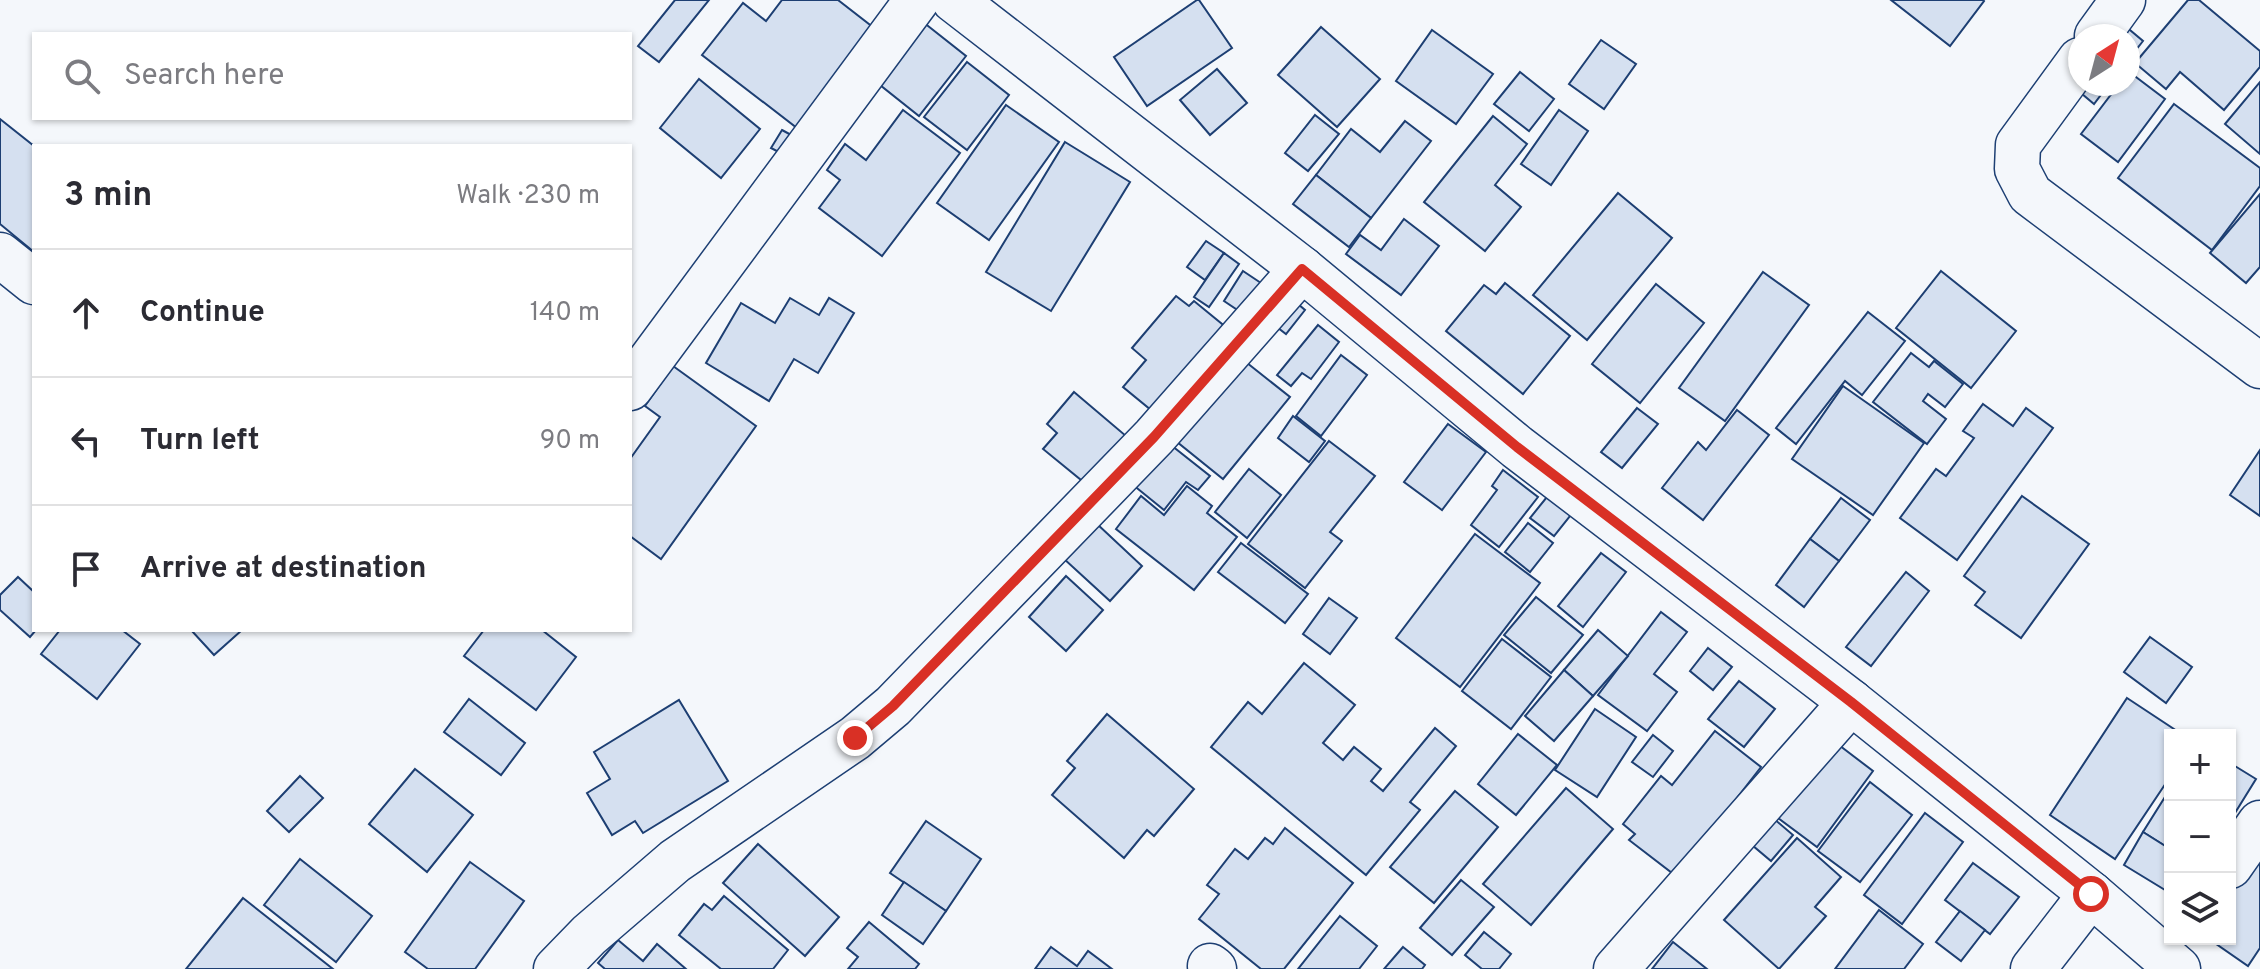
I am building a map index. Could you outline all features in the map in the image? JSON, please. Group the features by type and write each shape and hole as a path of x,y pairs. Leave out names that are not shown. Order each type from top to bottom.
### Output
{"street":[{"path":"632,385 917,0"},
{"path":"954,0 1302,269 1517,447 1851,702 2173,956"},
{"path":"2106,24 2123,0"},
{"path":"2068,76 2018,145 2017,169 2030,194 2260,366"},
{"path":"0,255 32,280"},
{"path":"556,969 589,935 675,861 855,738 893,706 1154,437 1302,269"},
{"path":"1616,969 1851,702"},
{"path":"2236,857 2260,823"},
{"path":"2033,969 2091,894"}],"building":[{"path":"675,0 709,0 659,62 638,46"},
{"path":"782,0 838,0 874,28 797,128 702,55 743,3 766,21"},
{"path":"1197,0 1232,48 1147,106 1114,57"},
{"path":"1891,0 1983,0 1984,1 1950,46"},
{"path":"2188,0 2199,0 2260,51 2260,67 2224,110 2180,72 2166,89 2140,67 2140,57"},
{"path":"923,22 966,56 919,116 875,81"},
{"path":"1321,27 1380,79 1337,127 1278,75"},
{"path":"1432,30 1493,74 1456,124 1396,81"},
{"path":"1601,40 1636,64 1604,109 1569,84"},
{"path":"967,62 1009,95 967,150 924,117"},
{"path":"1217,69 1247,103 1210,135 1180,100"},
{"path":"1520,72 1554,99 1529,131 1494,104"},
{"path":"699,79 760,129 721,178 660,128"},
{"path":"2140,80 2165,99 2118,162 2081,134 2110,96 2140,96"},
{"path":"2260,82 2260,154 2225,124"},
{"path":"2084,96 2100,96 2094,104"},
{"path":"2174,104 2260,168 2260,186 2212,250 2118,178"},
{"path":"1006,105 1059,142 989,240 937,203"},
{"path":"903,110 960,153 882,256 819,208 840,180 827,170 845,144 866,160"},
{"path":"1559,110 1588,131 1551,185 1521,164"},
{"path":"1315,115 1339,134 1308,171 1285,153"},
{"path":"1493,116 1527,144 1495,185 1521,207 1485,251 1424,202"},
{"path":"0,119 32,144 32,250 0,224"},
{"path":"1405,121 1431,141 1371,218 1316,175 1351,129 1380,152"},
{"path":"782,130 804,142 794,160 771,148"},
{"path":"1065,142 1130,182 1051,311 986,272"},
{"path":"1316,175 1371,218 1349,247 1293,204"},
{"path":"1618,193 1672,238 1587,340 1533,295"},
{"path":"2260,194 2260,267 2246,283 2210,253"},
{"path":"1404,219 1439,246 1401,295 1346,254 1360,235 1381,250"},
{"path":"1206,241 1224,253 1205,280 1187,267"},
{"path":"1224,253 1239,264 1209,307 1194,297"},
{"path":"1243,271 1273,291 1254,321 1224,301"},
{"path":"1941,271 2016,331 1971,388 1896,328"},
{"path":"1763,272 1809,305 1725,421 1679,388"},
{"path":"1505,283 1570,336 1523,394 1446,331 1484,285 1496,294"},
{"path":"1656,284 1704,323 1640,403 1592,364"},
{"path":"1285,293 1305,310 1286,334 1265,318"},
{"path":"1176,296 1189,306 1194,301 1233,333 1162,419 1123,387 1146,360 1132,348"},
{"path":"790,298 819,315 829,298 854,313 818,373 794,359 769,401 706,363 741,303 775,323"},
{"path":"1868,312 1905,341 1862,395 1845,381 1796,444 1776,428"},
{"path":"1318,325 1339,342 1311,379 1302,373 1291,386 1277,375"},
{"path":"1232,351 1290,397 1223,479 1166,433"},
{"path":"1911,353 1929,367 1934,361 1963,384 1945,407 1928,394 1923,401 1946,419 1927,444 1873,402"},
{"path":"1341,355 1367,375 1321,436 1296,416"},
{"path":"673,366 756,426 661,559 632,537 632,456 660,417 645,406"},
{"path":"1843,386 1924,443 1873,515 1792,459"},
{"path":"1074,392 1126,436 1086,484 1043,449 1057,433 1047,424"},
{"path":"1983,404 2013,426 2026,408 2053,428 1957,560 1900,518 1936,469 1946,476 1974,438 1963,431"},
{"path":"1637,408 1658,424 1622,468 1601,452"},
{"path":"1737,410 1769,435 1703,520 1662,488 1698,442 1706,450"},
{"path":"1293,416 1325,441 1309,462 1278,438"},
{"path":"1448,424 1486,452 1442,510 1404,482"},
{"path":"1162,438 1210,476 1198,490 1186,482 1164,510 1122,476"},
{"path":"1329,441 1375,476 1330,532 1342,541 1305,588 1248,544"},
{"path":"2260,450 2260,516 2230,495"},
{"path":"1249,469 1281,495 1247,538 1215,512"},
{"path":"1503,470 1538,497 1499,547 1471,525 1497,490 1492,486"},
{"path":"1187,486 1212,506 1207,513 1237,537 1194,590 1116,529 1141,496 1164,515"},
{"path":"1555,487 1578,506 1554,536 1530,518"},
{"path":"2022,496 2089,544 2021,638 1975,605 1985,592 1964,576"},
{"path":"1841,498 1870,520 1839,561 1810,539"},
{"path":"1096,523 1142,566 1110,601 1063,558"},
{"path":"1528,523 1553,543 1530,572 1505,552"},
{"path":"1475,534 1540,583 1460,687 1396,638"},
{"path":"1810,539 1839,561 1804,607 1776,585"},
{"path":"1241,543 1308,594 1285,623 1218,572"},
{"path":"1601,553 1626,572 1583,627 1558,606"},
{"path":"1906,572 1929,591 1871,666 1846,647"},
{"path":"1066,576 1103,610 1066,651 1029,617"},
{"path":"18,577 32,590 34,632 30,637 0,610 0,595"},
{"path":"1536,597 1583,635 1551,673 1504,635"},
{"path":"1329,598 1357,618 1330,654 1303,634"},
{"path":"1661,612 1687,632 1654,674 1677,692 1647,731 1598,695"},
{"path":"1598,630 1628,656 1593,696 1564,670"},
{"path":"58,632 125,632 140,644 97,699 41,654"},
{"path":"193,632 240,632 214,655"},
{"path":"482,632 545,632 576,657 536,710 464,656"},
{"path":"2150,637 2192,667 2166,703 2124,672"},
{"path":"1502,639 1551,677 1511,729 1462,691"},
{"path":"1708,648 1732,667 1713,690 1690,671"},
{"path":"1304,663 1355,705 1323,743 1343,760 1354,747 1381,769 1371,781 1383,791 1435,728 1456,746 1410,802 1420,810 1366,875 1211,747 1248,702 1262,714"},
{"path":"1564,670 1593,696 1554,741 1525,716"},
{"path":"1739,681 1775,709 1744,747 1708,719"},
{"path":"2127,698 2174,729 2164,729 2164,786 2115,859 2050,815"},
{"path":"469,699 525,743 501,775 444,732"},
{"path":"679,700 728,781 643,833 635,821 612,835 587,793 610,779 594,752"},
{"path":"1595,709 1636,737 1597,797 1555,770"},
{"path":"1107,714 1194,789 1154,836 1147,830 1124,858 1052,795 1075,768 1067,761"},
{"path":"1715,731 1761,767 1676,876 1629,840 1635,834 1623,824 1661,776 1672,785"},
{"path":"1518,734 1557,765 1516,815 1478,784"},
{"path":"1653,735 1673,751 1653,777 1632,762"},
{"path":"1831,739 1873,771 1817,847 1774,815"},
{"path":"2236,767 2256,779 2236,811"},
{"path":"415,769 473,815 427,872 369,824"},
{"path":"300,776 323,798 289,832 267,811"},
{"path":"1870,782 1912,815 1860,882 1818,851"},
{"path":"1566,788 1613,829 1531,925 1483,884"},
{"path":"1455,791 1498,827 1434,903 1390,867"},
{"path":"2164,799 2164,845 2143,832"},
{"path":"1925,813 1963,842 1902,924 1864,895"},
{"path":"1773,818 1793,835 1771,861 1752,845"},
{"path":"926,821 981,859 946,911 890,873"},
{"path":"1285,828 1353,883 1284,969 1261,969 1199,919 1219,894 1207,885 1235,849 1248,859 1265,838 1273,844"},
{"path":"2143,832 2164,845 2164,889 2124,865"},
{"path":"2260,836 2260,948 2248,966 2218,945 2236,945 2236,870"},
{"path":"1797,838 1841,877 1815,907 1826,916 1779,969 1724,920"},
{"path":"758,844 839,917 805,956 723,883"},
{"path":"300,859 372,916 336,962 264,905"},
{"path":"470,862 524,901 475,969 428,969 405,952"},
{"path":"1973,863 2019,897 1990,934 1945,900"},
{"path":"1461,880 1494,907 1452,955 1420,928"},
{"path":"904,882 946,911 923,944 882,915"},
{"path":"724,896 788,950 773,969 721,969 679,935 704,904 712,910"},
{"path":"243,898 333,969 186,969"},
{"path":"1879,910 1923,944 1904,969 1835,969"},
{"path":"1960,911 1985,930 1961,961 1936,942"},
{"path":"1340,916 1377,946 1359,969 1298,969"},
{"path":"869,922 919,964 915,969 848,969 858,957 847,948"},
{"path":"1484,932 1511,954 1499,969 1482,969 1465,955"},
{"path":"618,940 643,961 657,944 686,969 605,969 598,963"},
{"path":"1673,942 1707,969 1652,969"},
{"path":"1051,947 1077,966 1088,951 1112,969 1035,969"},
{"path":"1403,947 1425,965 1422,969 1384,969"}],"route":[{"path":"855,738 893,706 1154,437 1302,269 1517,447 1851,702 2091,894"}]}
